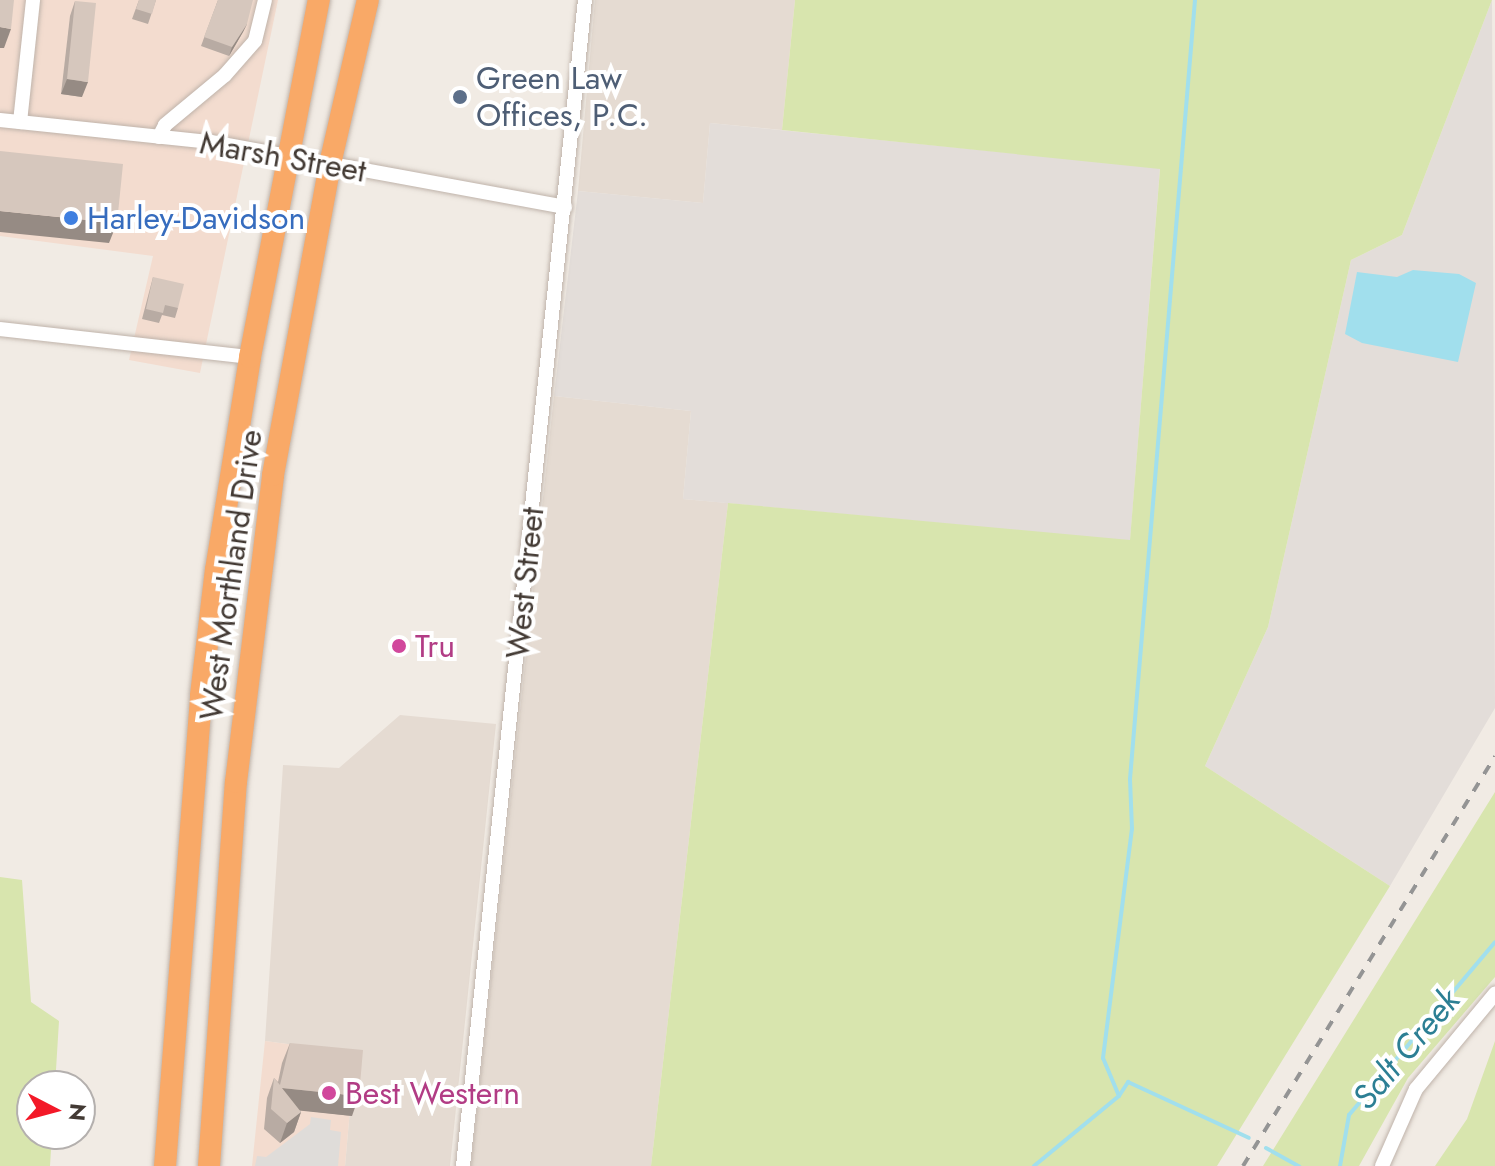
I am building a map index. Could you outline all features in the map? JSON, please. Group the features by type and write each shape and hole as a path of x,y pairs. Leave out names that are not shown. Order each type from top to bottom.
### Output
{"highway":[{"name":"West Morthland Drive","path":"165,1166 201,695 250,357 319,0"},
{"name":"West Morthland Drive","path":"209,1166 236,782 273,475 330,164 368,0"}],"street":[{"path":"20,122 33,0"},
{"path":"159,137 165,125 225,75 255,41 265,0"},
{"name":"West Street","path":"463,1166 585,0"},
{"name":"Marsh Street","path":"0,120 159,137 288,156 565,207"},
{"path":"0,329 250,357"},
{"path":"1382,1166 1416,1089 1495,994"}],"shaded area":[{"path":"0,0 278,0 200,373 129,360 153,256 0,236"},
{"path":"595,0 795,0 782,130 710,123 703,203 578,191"},
{"path":"1492,0 1495,708 1390,886 1205,766 1268,627 1351,260 1402,235"},
{"path":"710,123 1160,168 1130,541 683,499 691,411 554,396 578,191 703,203"},
{"path":"554,396 691,411 683,499 728,503 651,1166 471,1166"},
{"path":"400,715 496,724 450,1166 345,1166 355,1053 265,1041 283,765 339,768"},
{"path":"265,1041 355,1053 345,1166 252,1166"},
{"path":"311,1117 331,1120 330,1130 341,1132 338,1166 255,1166 257,1156 266,1157 310,1124"}],"green space":[{"path":"795,0 1492,0 1402,235 1351,260 1268,627 1205,766 1390,886 1217,1166 651,1166 728,503 1130,540 1160,169 782,130"},
{"path":"1495,792 1495,977 1408,1078 1359,1166 1263,1166"},
{"path":"0,877 22,880 31,1002 59,1021 56,1070 16,1070 16,1150 51,1150 50,1166 0,1166"},
{"path":"1495,1041 1495,1166 1435,1166 1467,1119"}],"water":[{"path":"1413,270 1459,274 1476,283 1458,362 1362,343 1345,334 1357,272 1397,277"}],"building":[{"path":"0,0 14,0 11,29 0,27"},
{"path":"139,0 156,0 152,14 136,9"},
{"path":"218,0 253,0 247,24 232,47 204,37"},
{"path":"75,1 96,3 88,82 67,79"},
{"path":"0,151 123,164 117,223 0,211"},
{"path":"153,277 184,284 178,308 165,305 163,313 146,309"},
{"path":"290,1043 363,1050 359,1096 282,1088 301,1112 287,1123 271,1109 274,1078 280,1085"}],"waterway":[{"path":"1119,1096 1103,1058 1132,829 1130,779 1195,0"},
{"name":"Salt Creek","path":"1340,1166 1349,1115 1495,942"},
{"name":"Salt Creek","path":"1034,1166 1119,1096 1128,1082 1249,1138"},
{"name":"Salt Creek","path":"1266,1148 1299,1166"}],"railway":[{"path":"1243,1166 1495,756"}],"place":[{"name":"Green Law Offices, P.C.","path":"460,97"},
{"name":"Harley-Davidson","path":"71,218"},
{"name":"Tru","path":"399,646"},
{"name":"Best Western","path":"329,1093"}]}
